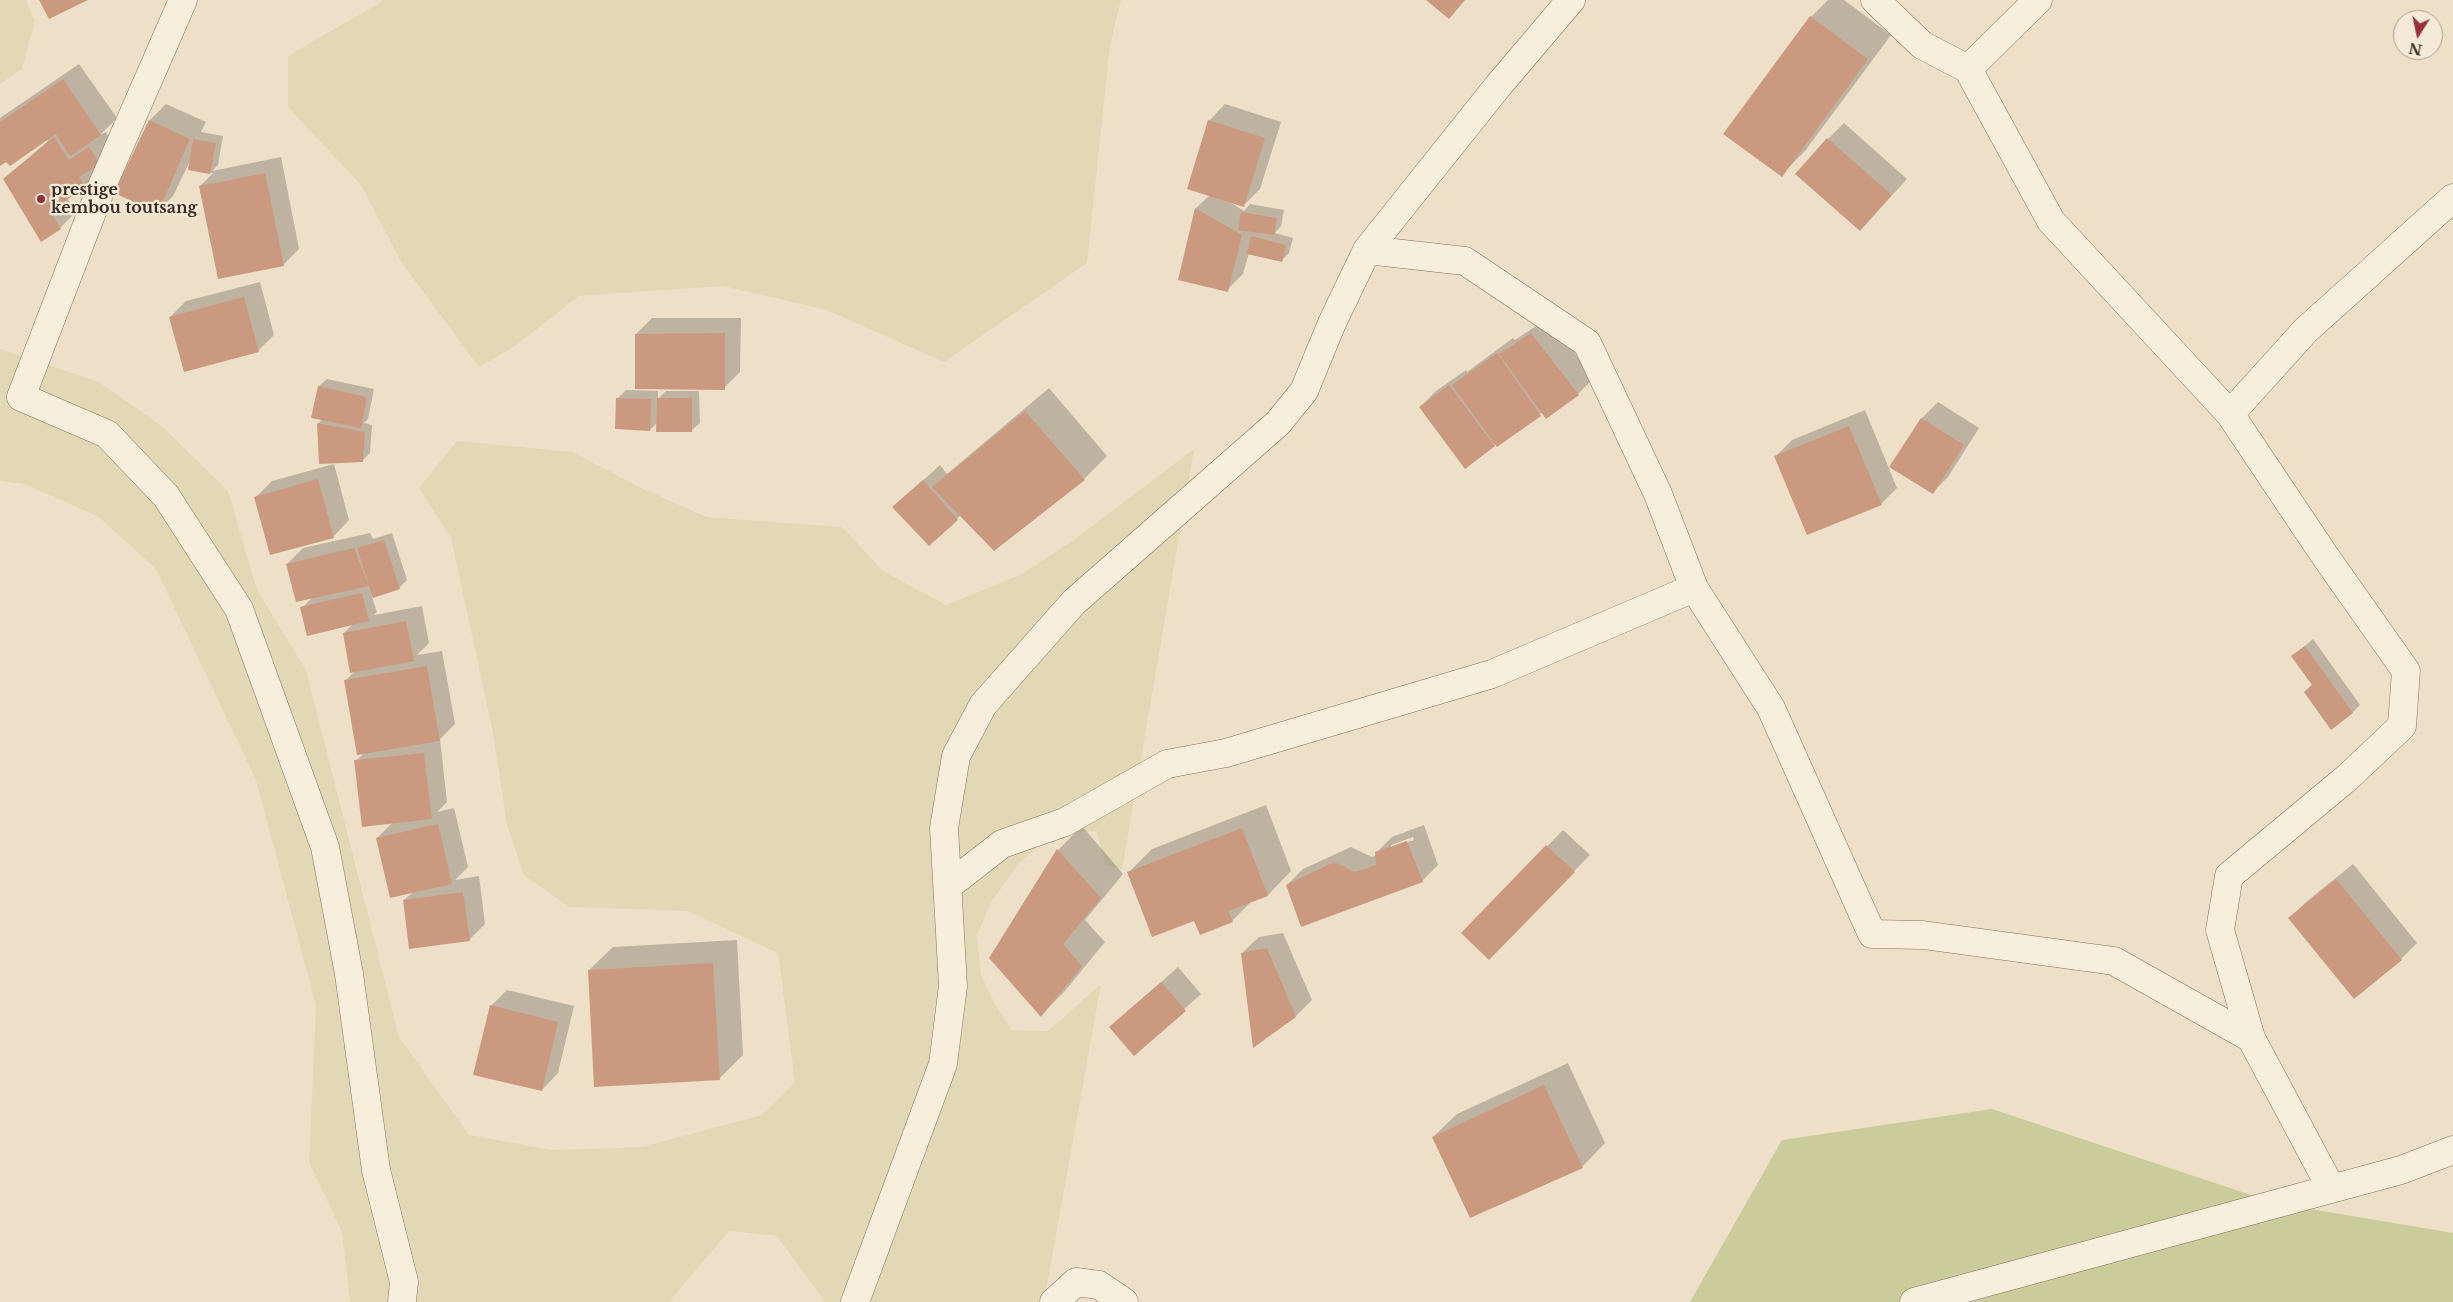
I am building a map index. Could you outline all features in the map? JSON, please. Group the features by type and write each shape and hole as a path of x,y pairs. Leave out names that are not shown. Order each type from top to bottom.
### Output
{"street":[{"path":"183,0 11,401 107,434 166,496 239,609 324,847 349,974 376,1170 404,1282 402,1302"},
{"path":"855,1302 943,1064 952,986 944,828 956,756 983,705 1074,602 1278,423 1304,390 1332,323 1367,250 1498,86 1571,0"},
{"path":"1875,0 1922,45 1968,70 2051,221 2230,414 2325,556 2406,671 2402,726 2348,777 2229,876 2220,930 2251,1038 2331,1188"},
{"path":"1968,70 2038,0"},
{"path":"2230,414 2306,330 2453,198"},
{"path":"1367,250 1464,261 1587,343 1658,494 1694,588 1771,708 1872,934 1923,935 2114,961 2251,1038"},
{"path":"948,886 1002,844 1065,822 1167,764 1226,753 1492,674 1694,588"},
{"path":"1914,1302 2400,1170 2453,1150"},
{"path":"1054,1302 1076,1282 1099,1286 1124,1302"}],"shaded area":[{"path":"0,0 26,0 35,21 22,69 0,84"},
{"path":"384,0 1121,0 1110,45 1087,263 944,362 827,310 723,286 579,296 515,346 479,367 401,262 361,185 288,107 288,56"},
{"path":"0,349 99,382 163,427 228,491 257,590 306,670 399,1037 469,1135 552,1150 642,1147 762,1115 795,1082 778,953 687,911 569,907 524,875 507,825 493,733 451,538 419,488 457,441 573,452 643,489 707,517 842,527 883,571 946,605 1022,574 1075,539 1194,449 1122,870 1105,864 1097,831 1066,833 1044,842 1020,862 992,901 977,935 981,975 995,1004 1012,1030 1048,1031 1101,984 1044,1302 825,1302 777,1236 729,1231 669,1302 350,1302 342,1232 309,1162 316,1006 256,780 156,569 99,517 25,484 0,481"}],"green space":[{"path":"1992,1109 2275,1203 2453,1233 2453,1302 1690,1302 1782,1140"}],"building":[{"path":"39,0 88,0 49,19"},
{"path":"1426,0 1465,0 1449,19"},
{"path":"1810,16 1868,59 1782,177 1723,134"},
{"path":"63,79 101,135 70,156 56,134 10,166 6,162 0,166 0,122"},
{"path":"149,120 190,139 158,213 114,193"},
{"path":"1208,120 1265,138 1244,207 1187,189"},
{"name":"prestige kembou toutsang","path":"54,137 69,160 89,147 100,164 79,177 86,187 50,211 61,229 41,242 3,179"},
{"path":"1827,138 1892,195 1860,231 1795,174"},
{"path":"193,139 216,143 210,174 188,170"},
{"path":"265,173 284,266 218,279 199,186"},
{"path":"1195,208 1242,235 1228,292 1178,280"},
{"path":"1241,212 1277,218 1274,235 1238,230"},
{"path":"1251,236 1286,245 1282,262 1247,254"},
{"path":"244,297 259,352 184,372 169,317"},
{"path":"725,333 725,390 635,389 635,334"},
{"path":"1531,333 1579,395 1546,419 1499,354"},
{"path":"1497,353 1541,416 1497,447 1452,385"},
{"path":"1449,385 1495,446 1465,469 1419,407"},
{"path":"318,386 367,397 361,428 311,418"},
{"path":"616,398 651,399 650,431 615,429"},
{"path":"657,398 692,398 692,432 656,432"},
{"path":"1025,411 1085,480 994,551 932,487"},
{"path":"1921,418 1964,445 1933,494 1889,467"},
{"path":"317,423 365,432 363,462 319,464"},
{"path":"1849,426 1882,505 1807,535 1774,456"},
{"path":"318,479 334,538 270,555 254,497"},
{"path":"923,480 958,520 929,546 892,507"},
{"path":"384,540 400,589 373,598 357,548"},
{"path":"354,548 369,586 296,602 286,564"},
{"path":"362,593 369,621 307,636 300,607"},
{"path":"406,621 414,661 350,673 343,633"},
{"path":"2305,646 2353,713 2331,730 2304,692 2312,685 2291,656"},
{"path":"427,666 440,741 357,755 344,680"},
{"path":"424,753 432,819 362,827 354,760"},
{"path":"438,824 452,884 390,898 376,838"},
{"path":"1242,828 1268,896 1228,911 1233,922 1200,935 1194,921 1152,937 1127,872"},
{"path":"1407,841 1423,882 1301,927 1286,885 1334,862 1355,872 1376,865 1375,852"},
{"path":"1546,845 1575,872 1489,960 1461,933"},
{"path":"1057,849 1101,898 1063,944 1082,966 1041,1017 989,958"},
{"path":"2336,879 2402,960 2354,999 2288,918"},
{"path":"463,892 470,941 409,949 403,900"},
{"path":"1267,948 1296,1017 1253,1048 1241,953"},
{"path":"713,963 720,1080 594,1087 588,970"},
{"path":"1161,982 1186,1011 1134,1056 1109,1027"},
{"path":"490,1005 558,1022 542,1091 473,1075"},
{"path":"1544,1085 1583,1168 1470,1218 1432,1137"}],"place":[{"name":"prestige kembou toutsang","path":"41,199"}]}
